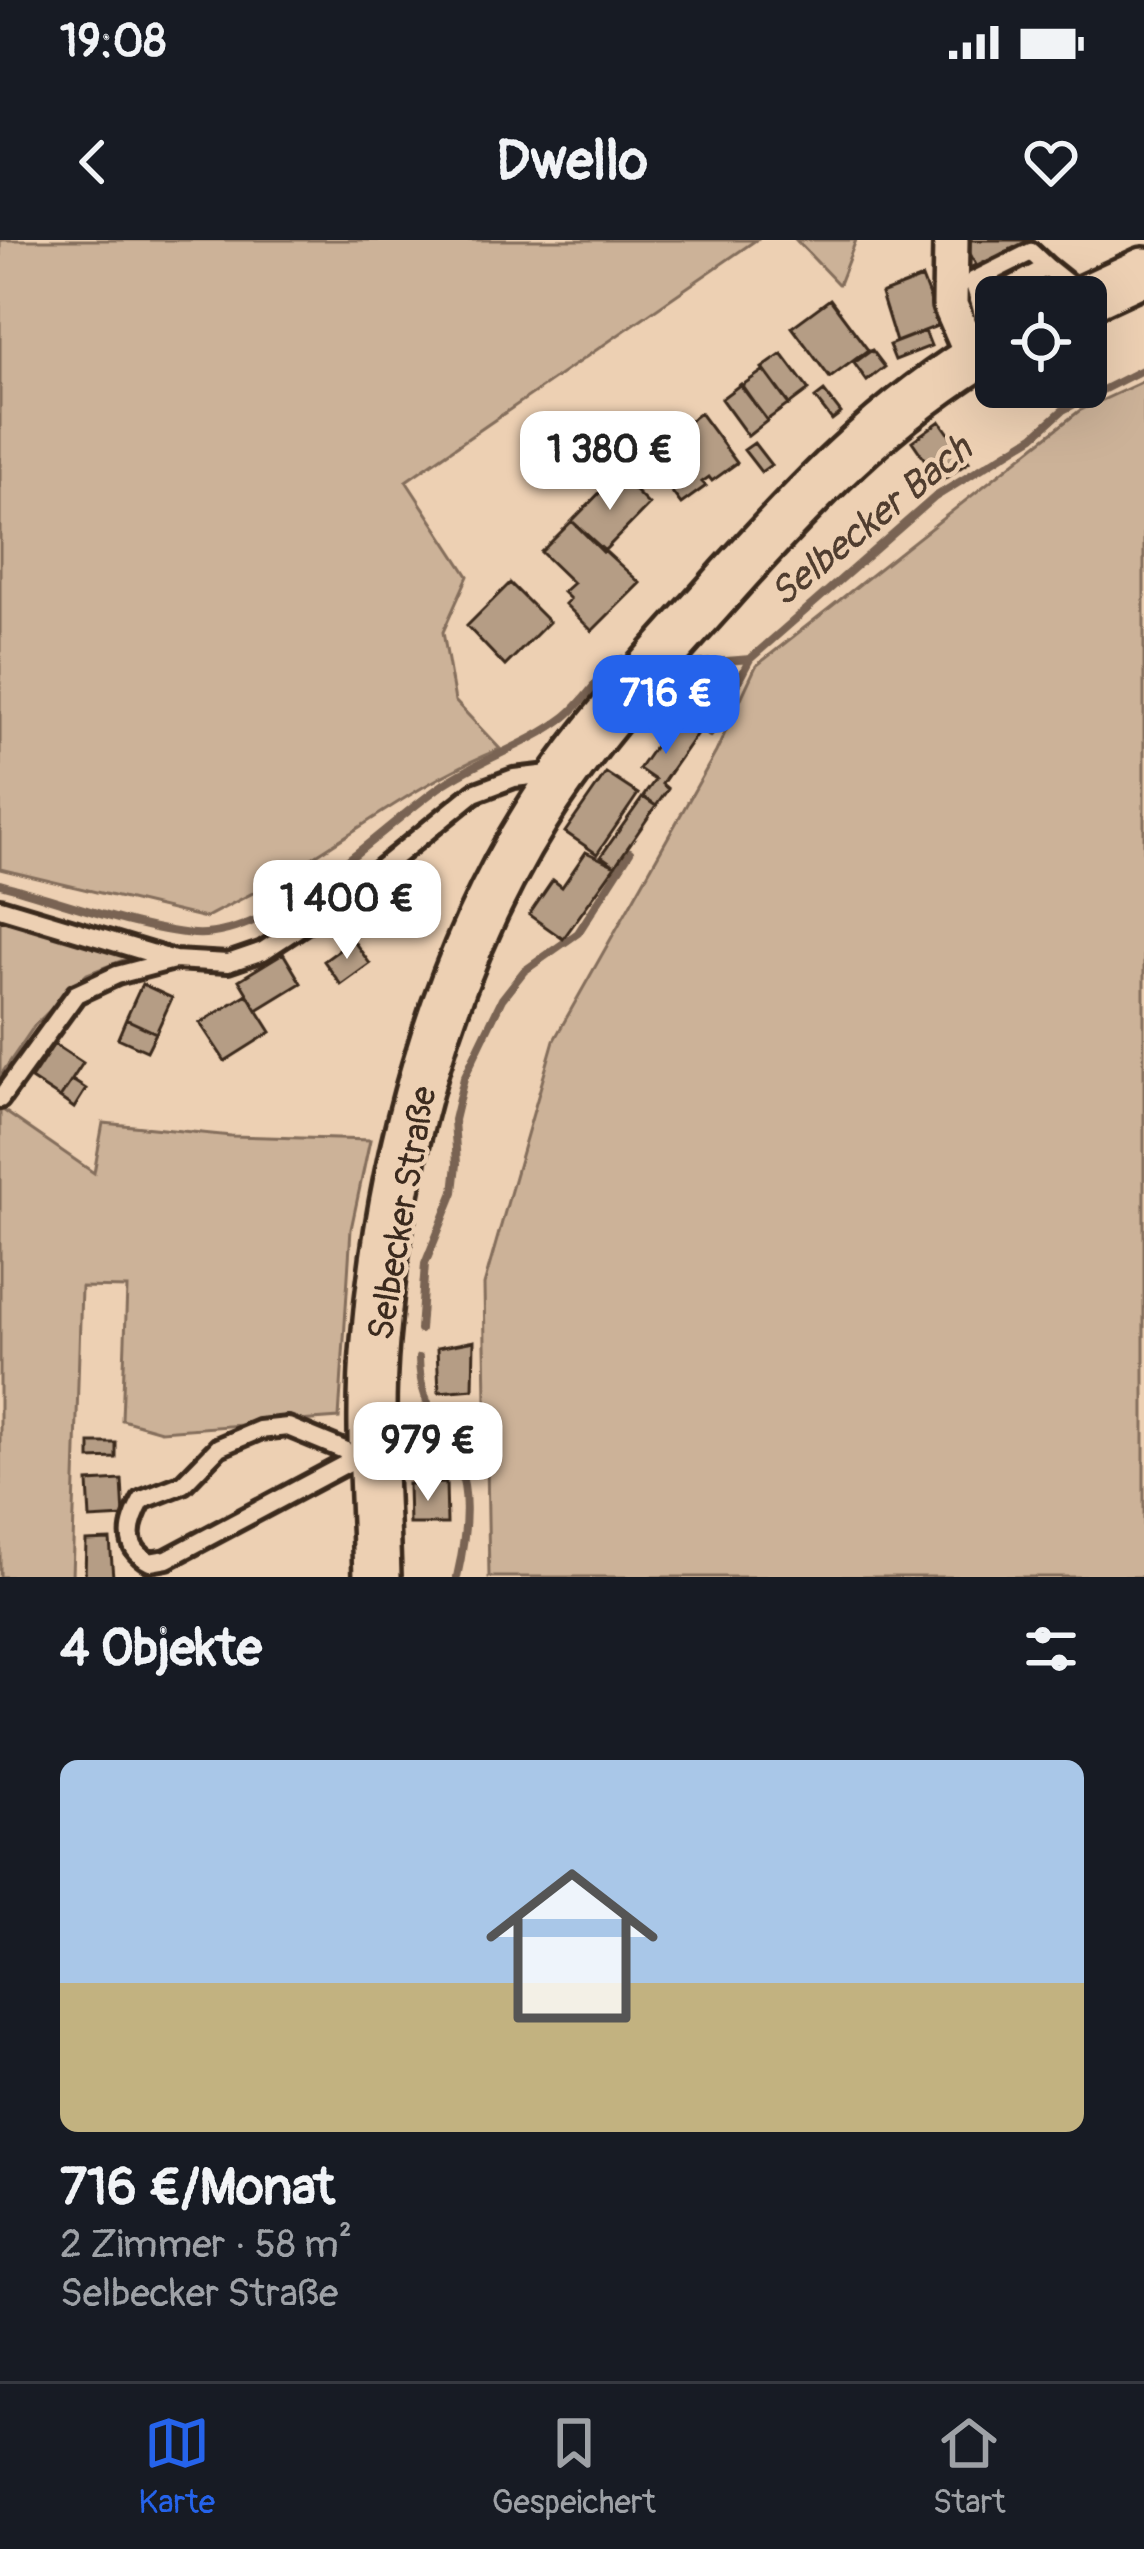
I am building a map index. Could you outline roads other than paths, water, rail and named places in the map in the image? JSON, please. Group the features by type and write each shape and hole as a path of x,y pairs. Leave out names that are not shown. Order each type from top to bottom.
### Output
{"main road":[{"path":"1107,288 1144,272"},
{"name":"Selbecker Straße","path":"376,1577 363,1454 375,1342 410,1119 490,897 537,814 608,717 819,482 910,402 975,358"}],"street":[{"path":"951,240 950,305 975,335"}],"lane":[{"path":"1031,276 1048,267 1059,276"},
{"path":"0,908 174,960 228,963 263,951 347,896 474,793 514,778 567,772"},
{"path":"0,1099 76,994 117,975 174,960"},
{"path":"288,1426 363,1454 167,1559 150,1562 132,1546 129,1534 142,1500 183,1484 219,1447 243,1434 288,1426"}],"waterway":[{"name":"Selbecker Bach","path":"692,664 750,659 935,497 1034,436 1063,410 1144,369"},
{"name":"Selbecker Bach","path":"0,884 160,929 205,934 236,928 299,896 444,784 565,717 622,659"},
{"path":"710,734 750,659"},
{"path":"420,1330 425,1264 454,1192 454,1120 464,1078 502,999 524,971 578,933 630,852"},
{"path":"419,1358 427,1402 458,1463 465,1490 465,1535 457,1577"}]}
